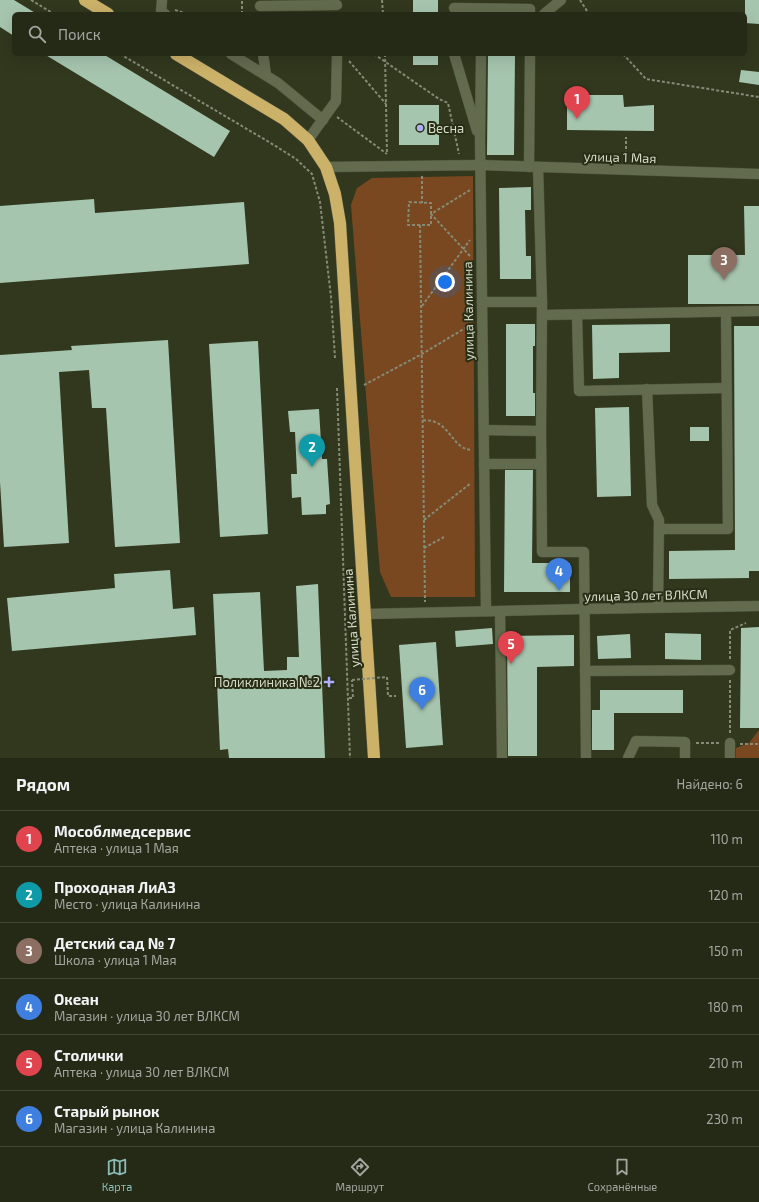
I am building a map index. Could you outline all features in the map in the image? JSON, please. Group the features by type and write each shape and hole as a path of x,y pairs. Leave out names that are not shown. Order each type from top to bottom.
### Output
{"highway":[{"path":"85,0 105,12"},
{"name":"улица Калинина","path":"179,56 284,119 308,140 326,167 335,194 340,222 374,758"}],"street":[{"path":"161,12 162,0"},
{"path":"546,12 561,0"},
{"path":"260,7 337,6"},
{"path":"454,7 530,8 530,12"},
{"path":"234,56 278,83 323,120"},
{"path":"263,56 266,75"},
{"path":"308,140 336,101 341,56"},
{"path":"455,56 480,141"},
{"path":"480,141 481,56"},
{"path":"530,56 534,167 542,302 542,552 584,552 586,758"},
{"name":"улица Калинина","path":"480,141 486,611"},
{"path":"326,167 481,165"},
{"name":"улица 1 Мая","path":"481,165 759,174"},
{"path":"482,302 542,302"},
{"path":"659,529 728,529 726,312"},
{"path":"542,315 759,312"},
{"path":"577,315 579,391 726,388"},
{"path":"647,389 652,505 659,520 658,607"},
{"path":"484,430 541,431"},
{"path":"484,464 541,464"},
{"name":"улица 30 лет ВЛКСМ","path":"366,614 759,606"},
{"path":"500,611 502,758"},
{"path":"585,670 730,670"},
{"path":"628,758 636,741 685,742 685,758"},
{"path":"730,743 730,758"}],"path":[{"path":"31,0 51,12"},
{"path":"242,0 242,12"},
{"path":"382,0 383,12"},
{"path":"580,0 589,12"},
{"path":"123,56 296,158 312,174 320,202 331,297 335,360"},
{"path":"342,56 386,104"},
{"path":"377,56 438,99 448,103 459,155"},
{"path":"346,124 387,154 385,56"},
{"path":"626,56 646,79 759,97"},
{"path":"626,137 626,159"},
{"path":"422,173 422,202"},
{"path":"431,214 473,188"},
{"path":"409,202 432,203 431,214 431,225 408,225 409,202"},
{"path":"431,214 474,260"},
{"path":"420,225 425,613"},
{"path":"421,307 474,235"},
{"path":"364,385 422,354 475,322"},
{"path":"337,383 350,758"},
{"path":"423,420 433,421 439,424 466,450 476,450"},
{"path":"424,520 471,483"},
{"path":"424,548 444,536"},
{"path":"349,698 353,698 352,680 387,677 388,696 396,696"}],"shaded area":[{"path":"473,176 475,597 391,597 380,572 351,205 357,188 372,178"},
{"path":"759,730 759,758 736,758 736,748 749,743"}],"building":[{"path":"0,0 14,0 34,12 12,12 12,35 0,27"},
{"path":"413,0 438,0 438,12 413,12"},
{"path":"745,0 759,0 759,24 747,23 747,12 745,12"},
{"path":"47,56 106,56 230,131 214,157"},
{"path":"413,56 438,56 438,65 413,65"},
{"path":"488,56 515,56 514,155 487,155"},
{"path":"741,70 759,72 759,85 739,82"},
{"path":"567,95 623,95 624,107 654,105 654,131 567,130"},
{"path":"399,105 439,105 439,145 399,145"},
{"path":"531,187 531,210 525,210 526,256 531,256 531,279 500,279 499,188"},
{"path":"94,199 95,213 244,202 249,264 0,283 0,206"},
{"path":"744,206 759,206 759,304 688,304 688,255 745,255"},
{"path":"506,324 535,324 535,346 533,346 533,393 535,393 535,416 506,416"},
{"path":"670,324 670,352 619,353 619,378 593,379 592,325"},
{"path":"734,326 759,326 759,571 749,571 749,578 669,579 669,551 735,550"},
{"path":"168,340 180,543 115,547 106,408 92,408 89,370 59,372 69,543 4,547 0,482 0,355 72,350 71,346"},
{"path":"258,341 268,534 220,537 209,344"},
{"path":"629,407 631,496 597,497 595,408"},
{"path":"319,409 322,459 327,459 330,504 326,505 326,514 302,515 301,497 292,498 291,474 297,474 295,432 290,432 288,411"},
{"path":"690,427 709,427 709,441 690,441"},
{"path":"505,470 533,470 532,563 570,563 570,592 504,592"},
{"path":"170,570 173,609 194,607 196,635 12,651 7,598 115,588 114,574"},
{"path":"318,584 325,758 229,758 228,749 220,750 213,594 260,592 264,671 287,670 287,657 299,657 296,586"},
{"path":"759,627 759,728 740,728 741,628"},
{"path":"492,628 493,644 456,647 455,631"},
{"path":"665,633 701,634 701,660 665,659"},
{"path":"630,634 631,658 598,659 597,636"},
{"path":"574,635 574,666 537,667 537,756 508,756 507,636"},
{"path":"436,642 443,745 406,748 399,645"},
{"path":"600,690 683,690 683,713 614,713 614,750 592,750 592,710 600,710"}],"place":[{"name":"Мособлмедсервис","path":"577,119"},
{"name":"Весна","path":"420,128"},
{"name":"Детский сад № 7","path":"724,280"},
{"name":"Проходная ЛиАЗ","path":"312,467"},
{"name":"Океан","path":"559,591"},
{"name":"Столички","path":"511,664"},
{"name":"Поликлиника №2","path":"329,682"},
{"name":"Старый рынок","path":"422,710"}]}
